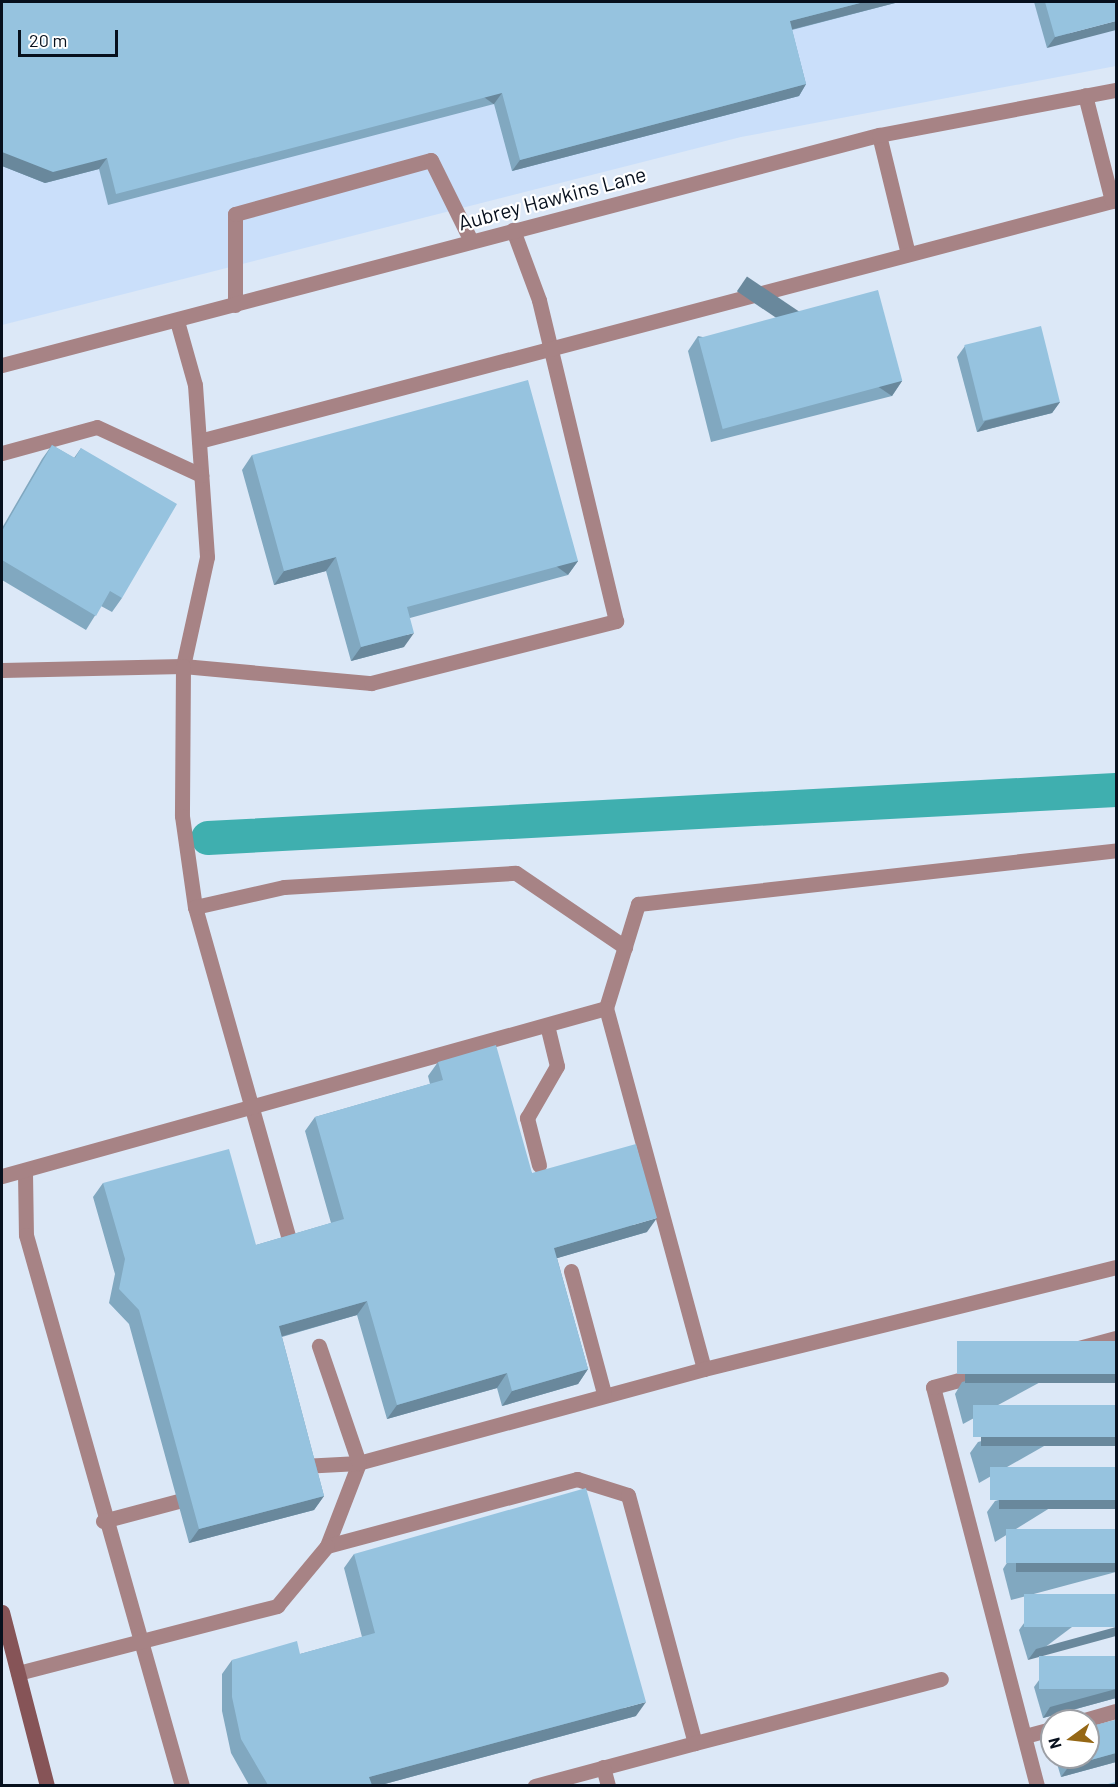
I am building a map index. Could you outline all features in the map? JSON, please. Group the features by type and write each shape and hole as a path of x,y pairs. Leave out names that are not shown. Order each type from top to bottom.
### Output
{"main road":[{"path":"2,1612 47,1785"}],"street":[{"name":"Aubrey Hawkins Lane","path":"2,365 177,321 471,241 879,135 1116,90"},
{"path":"199,441 1112,201 1085,95"},
{"path":"879,135 908,254"},
{"path":"235,305 235,214 431,160 471,241"},
{"path":"2,670 183,666 371,683 616,621 551,348 513,230"},
{"path":"177,321 195,385 207,557 183,666 182,816 195,907 289,1239"},
{"path":"2,453 98,427 201,475"},
{"path":"704,1369 606,1008 638,904 1116,850"},
{"path":"195,907 284,886 516,873 625,947"},
{"path":"2,1176 25,1173 606,1008"},
{"path":"539,1165 527,1118 557,1066 547,1025"},
{"path":"25,1173 26,1235 103,1521 143,1641 182,1785"},
{"path":"302,1466 359,1463 604,1393 1116,1267"},
{"path":"571,1271 604,1393"},
{"path":"1037,1785 933,1387 1116,1338"},
{"path":"18,1672 277,1606 327,1546 359,1463 319,1346"},
{"path":"327,1546 576,1479 628,1496 695,1743"},
{"path":"103,1521 178,1501"},
{"path":"535,1785 941,1679"},
{"path":"1100,1716 1116,1711"},
{"path":"1024,1736 1040,1732"},
{"path":"603,1767 608,1785"}],"shaded area":[{"path":"2,2 1116,2 1116,66 741,137 2,325"}],"building":[{"path":"2,2 864,2 790,21 806,84 520,160 502,93 116,194 107,158 53,172 2,152"},
{"path":"1045,2 1116,2 1116,21 1055,37"},
{"path":"878,290 902,381 723,429 698,338"},
{"path":"1041,326 1060,402 983,421 964,345"},
{"path":"528,380 578,561 407,607 414,633 361,647 336,557 284,571 252,455"},
{"path":"52,445 75,458 81,448 177,504 122,598 110,591 96,616 2,560 2,531"},
{"path":"496,1045 532,1173 636,1144 657,1218 554,1248 588,1369 512,1391 507,1373 397,1405 367,1301 279,1326 324,1496 199,1529 139,1310 119,1289 125,1259 103,1183 229,1149 256,1245 344,1219 315,1117 443,1080 438,1062"},
{"path":"957,1341 1116,1341 1116,1374 957,1374"},
{"path":"973,1405 1116,1405 1116,1437 973,1437"},
{"path":"990,1467 1116,1467 1116,1500 990,1500"},
{"path":"586,1488 646,1702 369,1777 372,1785 268,1785 241,1739 232,1697 232,1660 297,1641 300,1654 375,1633 354,1554"},
{"path":"1006,1529 1116,1529 1116,1563 1006,1563"},
{"path":"1024,1594 1116,1594 1116,1627 1024,1627"},
{"path":"1039,1656 1116,1656 1116,1689 1039,1689"},
{"path":"1116,1720 1116,1753 1100,1757 1100,1724"}],"waterway":[{"path":"208,838 1116,790"}]}
